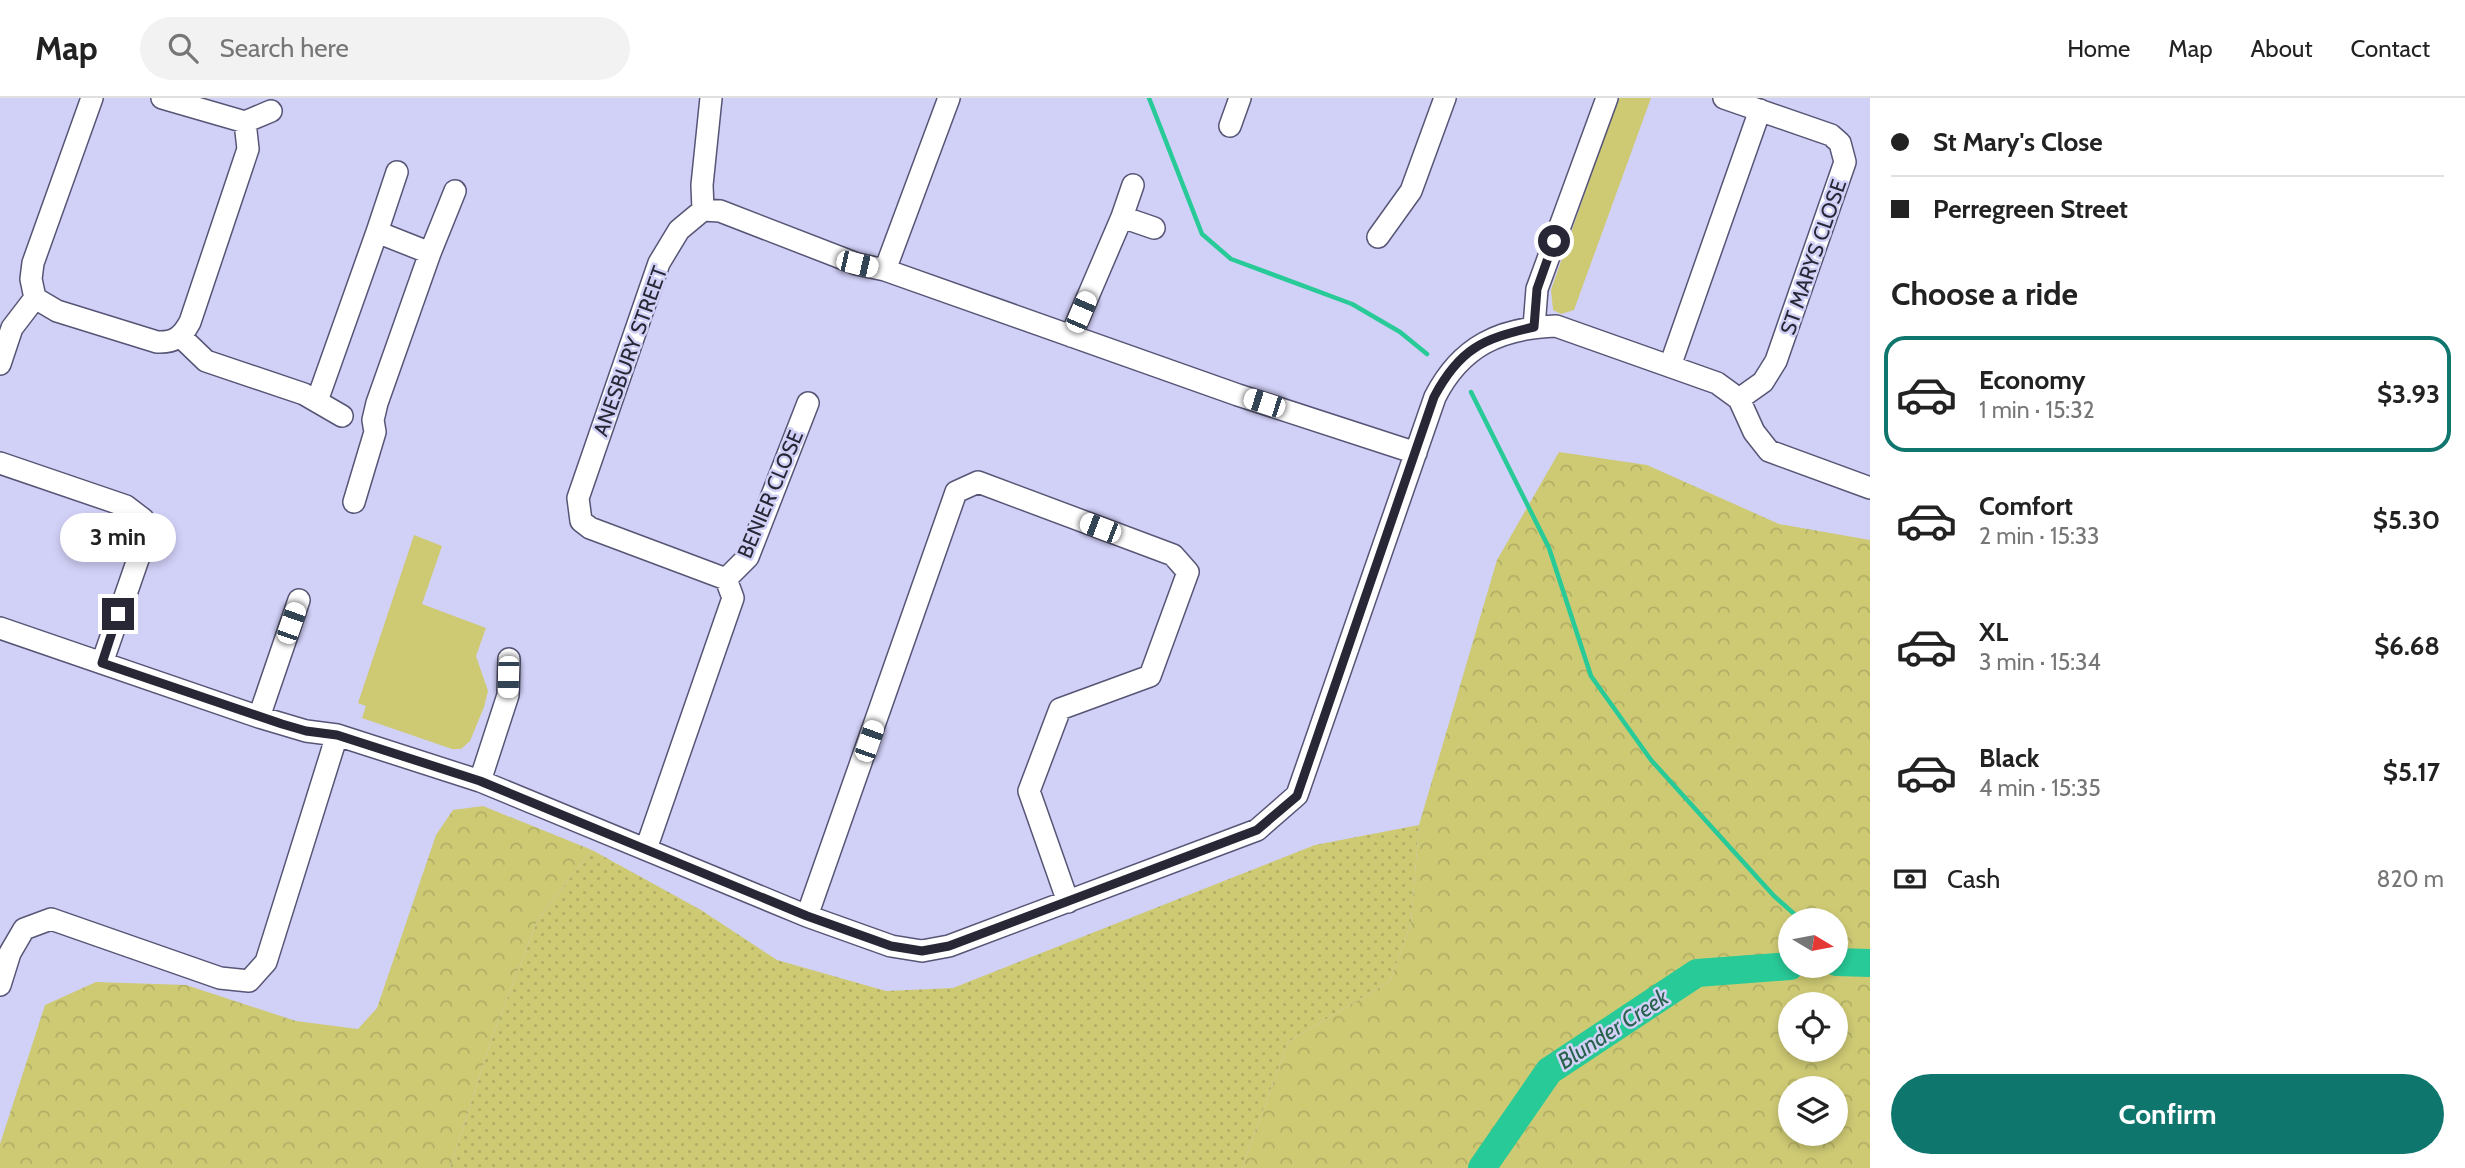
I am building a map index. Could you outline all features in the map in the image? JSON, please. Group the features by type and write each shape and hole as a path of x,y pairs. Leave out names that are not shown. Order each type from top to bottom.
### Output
{"street":[{"path":"92,98 33,263 31,279 35,298 57,311 157,342 169,342 180,337 190,322 248,149 245,122"},
{"path":"162,98 245,122 271,111"},
{"path":"710,98 702,185 703,210 720,211 857,264 885,270 1416,453"},
{"path":"885,270 949,98"},
{"path":"1230,126 1240,98"},
{"path":"1378,237 1411,191 1445,98"},
{"path":"1534,327 1537,289 1606,98"},
{"name":"ST MARYS CLOSE","path":"1724,98 1831,135 1840,143 1845,162 1776,361 1763,382 1739,399"},
{"path":"1670,366 1760,110"},
{"path":"317,401 397,172"},
{"path":"1071,336 1133,185"},
{"path":"354,502 375,432 373,420 377,403 455,191"},
{"name":"ANESBURY STREET","path":"703,210 679,230 659,263 578,498 577,510 581,521 590,528 726,579"},
{"path":"1122,217 1154,228"},
{"path":"377,232 430,253"},
{"path":"0,364 12,328 35,298"},
{"path":"0,628 306,731 337,735 480,781 807,916 891,946 922,951 949,946 1257,830 1297,796 1434,397 1443,380 1465,355 1487,339 1534,327 1572,330 1717,383 1739,399 1754,432 1769,450 1870,488"},
{"path":"180,337 206,361 304,394 342,416"},
{"name":"BENIER CLOSE","path":"726,579 748,558 808,403"},
{"path":"0,463 126,506 143,519 144,542 102,663"},
{"path":"807,916 956,492 978,482 1173,555 1188,572 1150,676 1060,709 1034,780 1030,792 1068,902"},
{"path":"646,849 733,598 726,579"},
{"path":"259,716 299,600"},
{"path":"480,781 508,695 509,659"},
{"path":"0,985 10,953 24,929 51,919 219,978 249,981 266,962 337,735"}],"green space":[{"path":"1618,98 1651,98 1574,310 1561,314 1553,310 1551,290"},
{"path":"1559,452 1647,465 1779,524 1870,540 1870,1168 1242,1168 1288,1042 1390,981 1411,923 1419,825 1497,560"},
{"path":"414,535 442,546 422,604 486,628 476,656 488,691 470,741 461,749 452,749 362,718 366,706 358,703"},
{"path":"483,806 592,850 538,919 493,1035 450,1168 0,1168 0,1144 45,1005 96,982 186,985 296,1021 358,1029 377,1008 436,835 453,810"},
{"path":"1419,825 1411,923 1390,981 1288,1042 1242,1168 450,1168 493,1035 538,919 592,850 701,910 777,960 886,991 953,988 1315,845"}],"waterway":[{"path":"1149,98 1202,234 1231,259 1352,304 1400,332 1427,354"},
{"path":"1471,392 1549,548 1591,676 1651,760 1788,908"},
{"name":"Blunder Creek","path":"1848,962 1870,963"},
{"name":"Blunder Creek","path":"1482,1168 1549,1071 1697,973 1778,967"}],"route":[{"path":"118,614 102,663 282,724 306,731 337,735 480,781 807,916 891,946 922,951 949,946 1257,830 1297,796 1434,397 1443,380 1465,355 1487,339 1534,327 1537,289 1554,241"}]}
